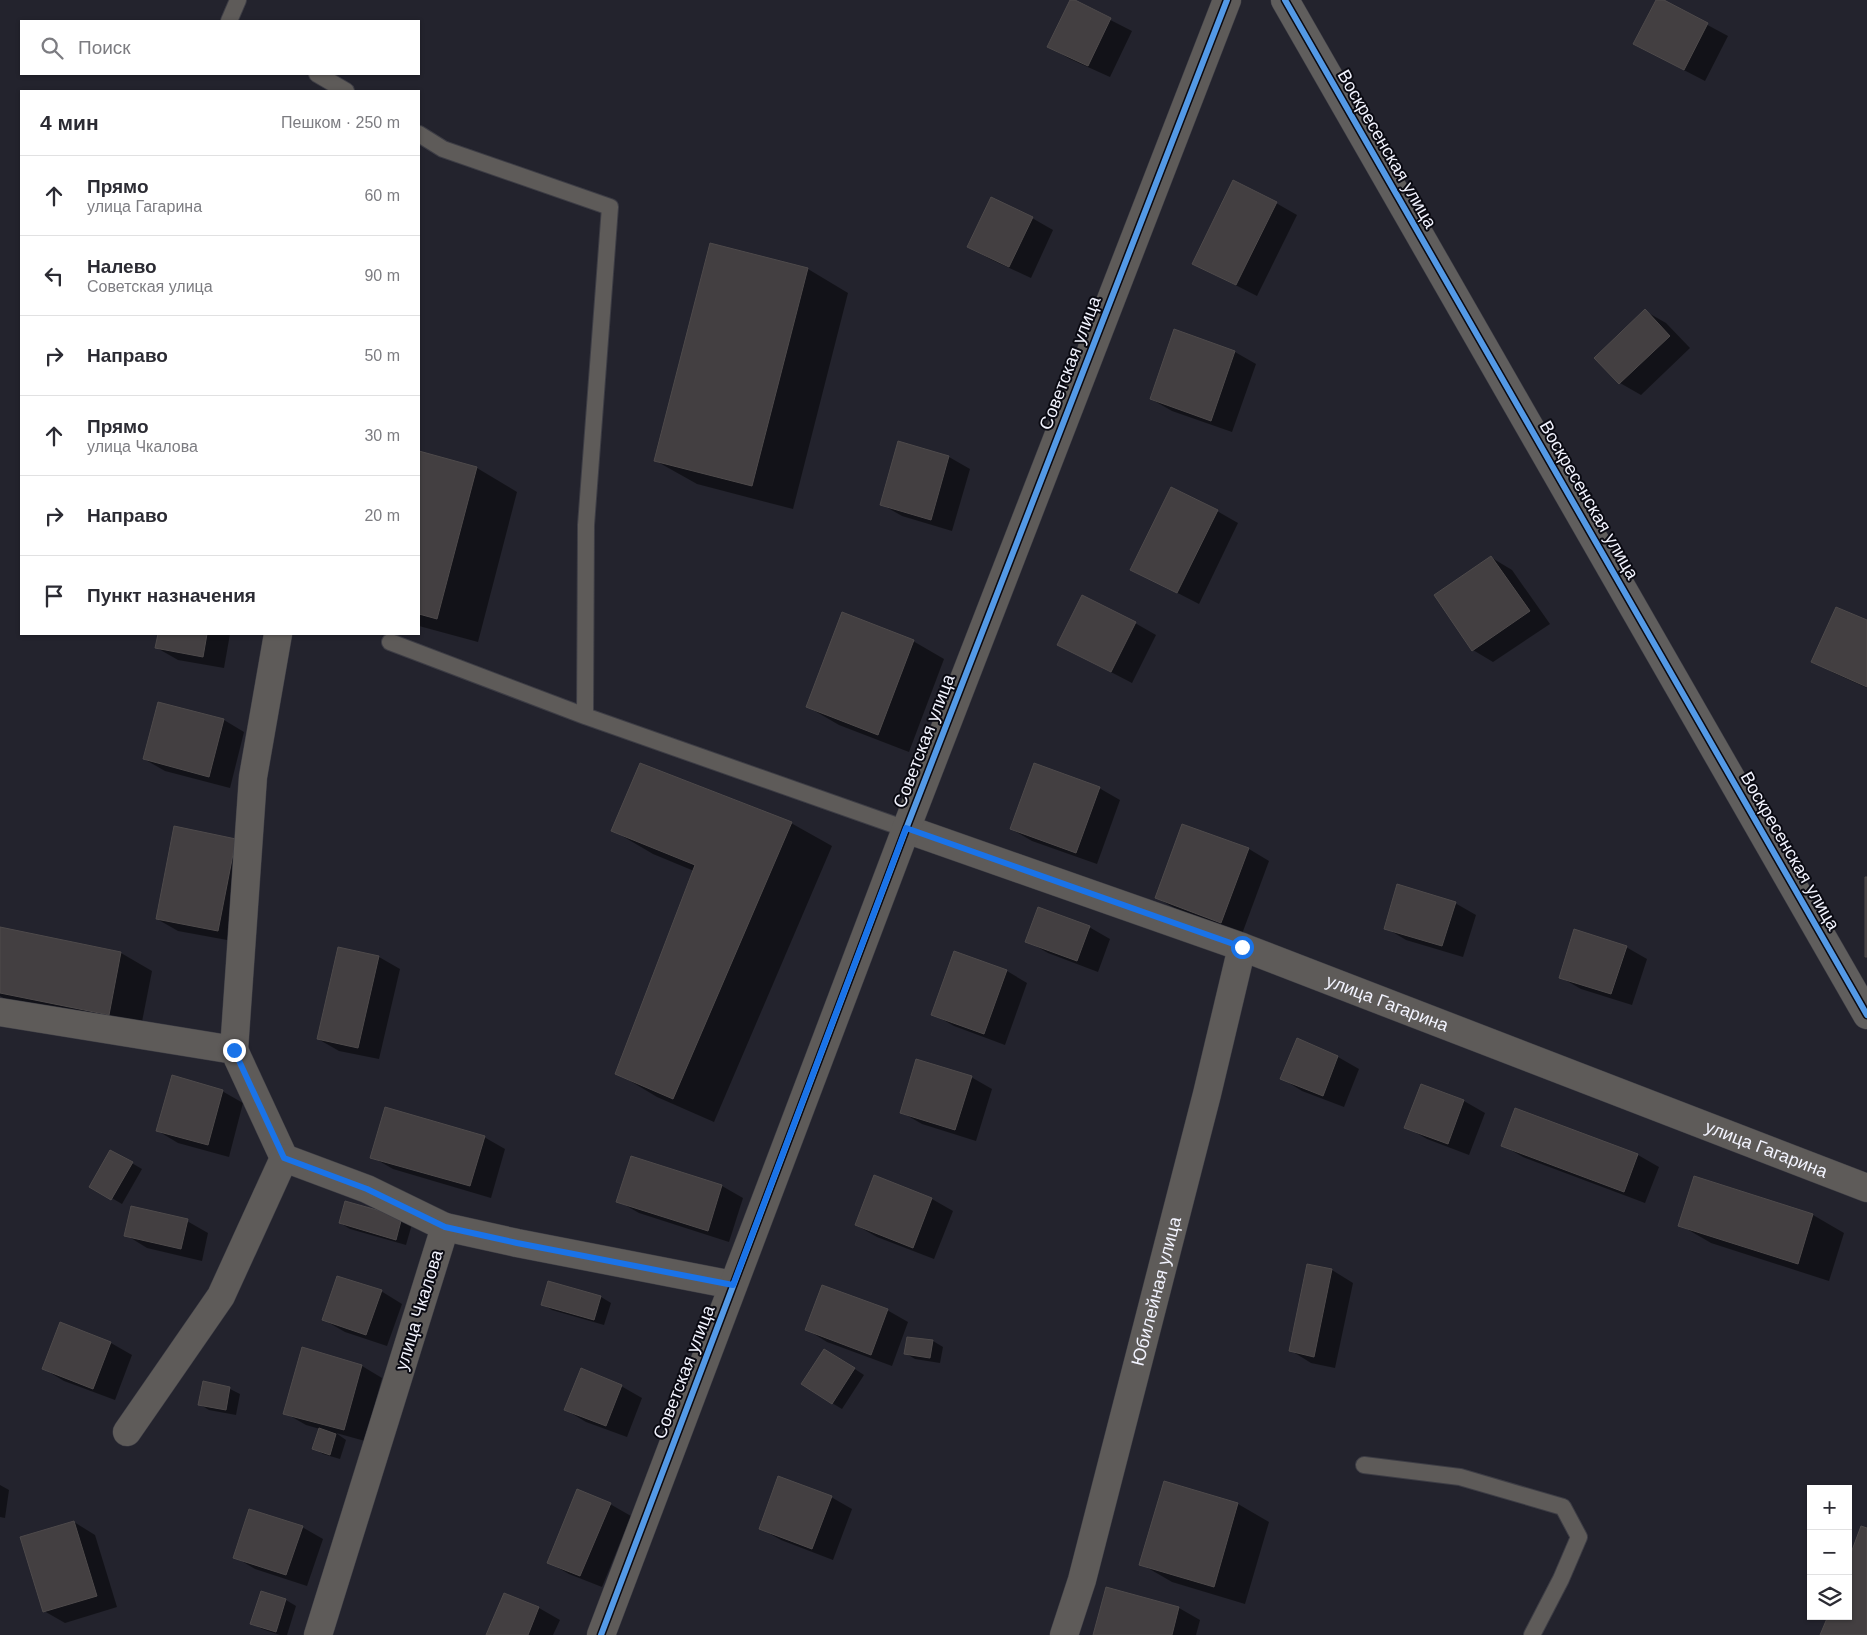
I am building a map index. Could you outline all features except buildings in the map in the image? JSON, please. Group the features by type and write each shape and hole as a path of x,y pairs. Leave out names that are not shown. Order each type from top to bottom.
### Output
{"street":[{"name":"Советская улица","path":"601,1635 906,828 1227,0"},
{"name":"Воскресенская улица","path":"1285,0 1867,1015"},
{"path":"126,1432 221,1296 284,1158 234,1050 253,777 278,635"},
{"name":"улица Гагарина","path":"906,828 1242,947 1867,1188"},
{"name":"Юбилейная улица","path":"1064,1635 1084,1570 1207,1094 1242,947"},
{"path":"0,1012 234,1050"},
{"name":"улица Чкалова","path":"284,1158 367,1189 445,1227 318,1635"},
{"path":"445,1227 733,1285"}],"lane":[{"path":"229,20 238,0"},
{"path":"319,75 344,90"},
{"path":"420,135 443,149 610,207 586,525 584,716"},
{"path":"390,642 584,716 906,828"},
{"path":"1364,1465 1460,1477 1563,1506 1579,1537 1561,1579 1532,1635"}],"cycle path":[{"path":"601,1635 906,829 1227,0"},
{"path":"1285,0 1867,1015"}],"route":[{"path":"234,1050 284,1158 367,1189 445,1227 733,1285 906,828 1242,947"}]}
